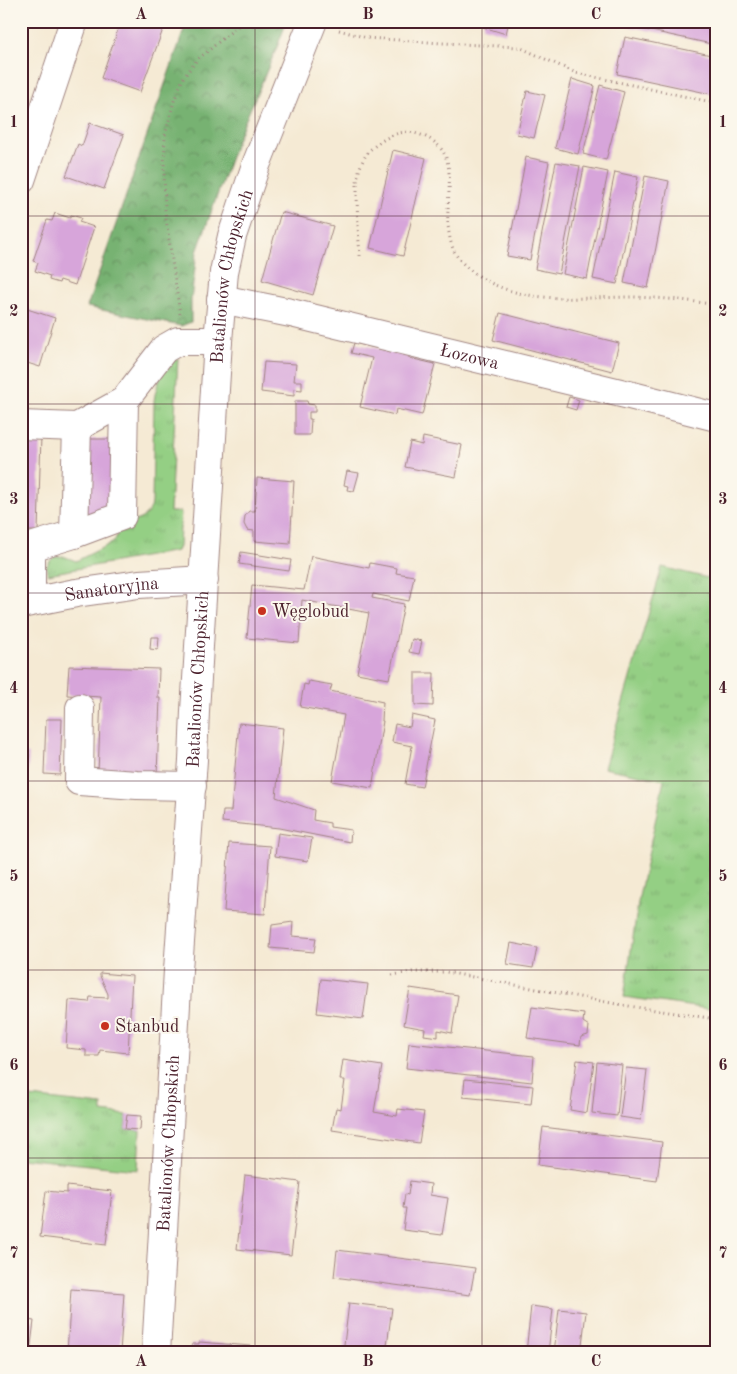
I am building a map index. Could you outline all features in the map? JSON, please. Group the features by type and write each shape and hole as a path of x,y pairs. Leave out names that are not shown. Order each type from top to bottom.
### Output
{"street":[{"path":"21,180 74,21"},
{"name":"Batalionów Chłopskich","path":"156,1353 178,970 192,786 195,704 224,272 232,236 256,164 313,21"},
{"name":"Łozowa","path":"221,299 311,318 629,394 716,417"},
{"path":"21,425 77,427 124,401 164,349 184,341 218,340"},
{"path":"26,603 26,547 74,534 122,516 124,401"},
{"path":"74,534 77,427"},
{"name":"Sanatoryjna","path":"26,603 76,593 140,584 204,580"},
{"path":"80,708 79,780 192,786"}],"path":[{"path":"184,341 165,212 165,136 174,101 184,78 196,60 244,21"},
{"path":"313,21 366,38 519,46 576,73 716,103"},
{"path":"360,256 357,220 357,179 362,164 368,152 384,138 410,131 424,136 439,146 447,159 450,175 448,212 450,237 455,252 468,269 489,282 510,291 539,297 674,299 716,305"},
{"path":"392,975 412,972 446,972 622,1005 716,1019"}],"green space":[{"path":"187,21 287,21 237,140 197,252 191,300 191,322 181,326 87,307"},
{"path":"178,358 170,512 181,512 177,551 48,574 47,566 54,557 63,556 76,561 114,542 122,524 137,520 148,513 152,503 155,395 164,371"},
{"path":"662,567 716,580 716,1010 624,997 639,897 664,780 604,768"},
{"path":"21,1096 102,1105 102,1112 127,1115 125,1129 140,1130 138,1170 21,1158 23,1115 21,1114"}],"building":[{"path":"121,21 156,21 165,24 140,92 101,78"},
{"path":"484,21 509,21 506,34 483,27"},
{"path":"629,21 716,21 716,45 628,26"},
{"path":"625,37 716,56 716,95 617,74"},
{"path":"572,79 595,86 578,154 555,148"},
{"path":"600,85 624,92 606,160 583,154"},
{"path":"527,91 545,95 534,138 517,134"},
{"path":"90,123 124,135 104,189 66,176 78,144 82,146"},
{"path":"393,150 426,158 403,256 370,248"},
{"path":"526,157 549,162 530,260 507,256"},
{"path":"556,162 580,166 559,274 535,269"},
{"path":"584,167 608,172 587,279 563,274"},
{"path":"615,172 638,177 617,284 593,279"},
{"path":"645,176 669,181 648,288 624,283"},
{"path":"281,212 333,226 313,295 262,280"},
{"path":"55,213 70,218 71,215 81,218 79,222 94,227 75,285 60,280 59,283 49,280 50,276 35,271 38,263 33,261 47,220 52,221"},
{"path":"21,307 55,318 40,367 21,361"},
{"path":"500,313 619,343 612,371 493,340"},
{"path":"354,343 435,364 422,415 396,409 395,415 360,407 372,358 351,353"},
{"path":"264,362 296,364 294,381 302,381 302,390 294,389 294,396 261,392"},
{"path":"569,397 579,400 576,410 566,407"},
{"path":"295,401 307,401 308,404 315,405 315,412 309,412 309,419 311,419 310,435 295,435"},
{"path":"21,435 41,436 38,531 21,531"},
{"path":"423,437 462,445 456,477 405,467 410,442 422,445"},
{"path":"82,439 119,439 118,527 81,526"},
{"path":"347,471 359,473 354,491 347,490 348,486 344,485"},
{"path":"257,478 294,481 290,544 254,541 254,531 247,530 244,524 245,516 249,511 255,511"},
{"path":"241,552 291,560 289,571 239,564"},
{"path":"311,556 369,568 370,563 397,568 396,573 414,576 409,601 373,594 372,598 404,604 389,679 357,673 369,613 302,600 299,643 247,638 252,585 304,590"},
{"path":"151,637 159,637 158,650 150,649"},
{"path":"412,639 422,641 419,654 409,652"},
{"path":"69,666 159,669 158,698 160,698 157,775 98,773 101,697 67,695"},
{"path":"415,673 434,673 433,706 415,705"},
{"path":"309,681 332,685 330,691 383,702 383,721 372,788 332,781 344,715 300,707 304,684 308,685"},
{"path":"412,715 435,720 422,787 405,784 412,746 392,742 395,724 410,727"},
{"path":"46,719 62,719 60,775 44,774"},
{"path":"239,723 283,728 276,797 314,810 313,820 330,823 330,827 351,830 350,842 279,828 222,822 223,811 231,811"},
{"path":"21,753 29,754 27,782 21,781"},
{"path":"278,833 312,838 308,861 275,856"},
{"path":"229,843 270,846 265,914 224,911"},
{"path":"293,922 292,936 316,938 314,952 270,948 272,925"},
{"path":"511,943 537,948 533,968 507,964"},
{"path":"100,973 132,976 128,1053 100,1050 99,1056 86,1056 86,1050 66,1048 69,1000 89,1002 90,997 108,998"},
{"path":"321,979 368,984 363,1019 317,1013"},
{"path":"410,988 458,995 452,1033 438,1030 438,1037 424,1035 425,1029 404,1025"},
{"path":"532,1007 584,1014 583,1022 589,1026 588,1035 581,1037 580,1045 527,1038"},
{"path":"409,1043 534,1056 532,1082 406,1068"},
{"path":"343,1060 382,1066 374,1112 397,1116 398,1109 424,1112 419,1143 332,1130 336,1108 341,1109 345,1080 340,1080"},
{"path":"577,1060 594,1062 587,1113 570,1110"},
{"path":"597,1062 622,1065 617,1116 592,1113"},
{"path":"626,1068 647,1070 641,1120 620,1117"},
{"path":"465,1079 533,1086 531,1104 463,1097"},
{"path":"127,1115 141,1116 140,1130 125,1129"},
{"path":"543,1127 662,1142 657,1181 538,1165"},
{"path":"245,1175 300,1182 291,1255 237,1249"},
{"path":"410,1181 431,1184 430,1195 448,1198 442,1235 403,1230 406,1208 403,1208 405,1194 408,1195"},
{"path":"67,1186 112,1191 106,1245 40,1237 46,1191 67,1193"},
{"path":"337,1250 475,1268 470,1295 334,1277"},
{"path":"71,1289 124,1293 120,1353 67,1353"},
{"path":"349,1303 392,1308 386,1353 343,1353"},
{"path":"531,1306 553,1309 548,1353 526,1353"},
{"path":"559,1309 586,1312 581,1353 554,1353"},
{"path":"21,1319 34,1321 30,1353 21,1353"},
{"path":"199,1342 251,1346 251,1353 191,1353 192,1344 199,1344"}],"place":[{"name":"Węglobud","path":"262,611"},
{"name":"Stanbud","path":"105,1026"}]}
